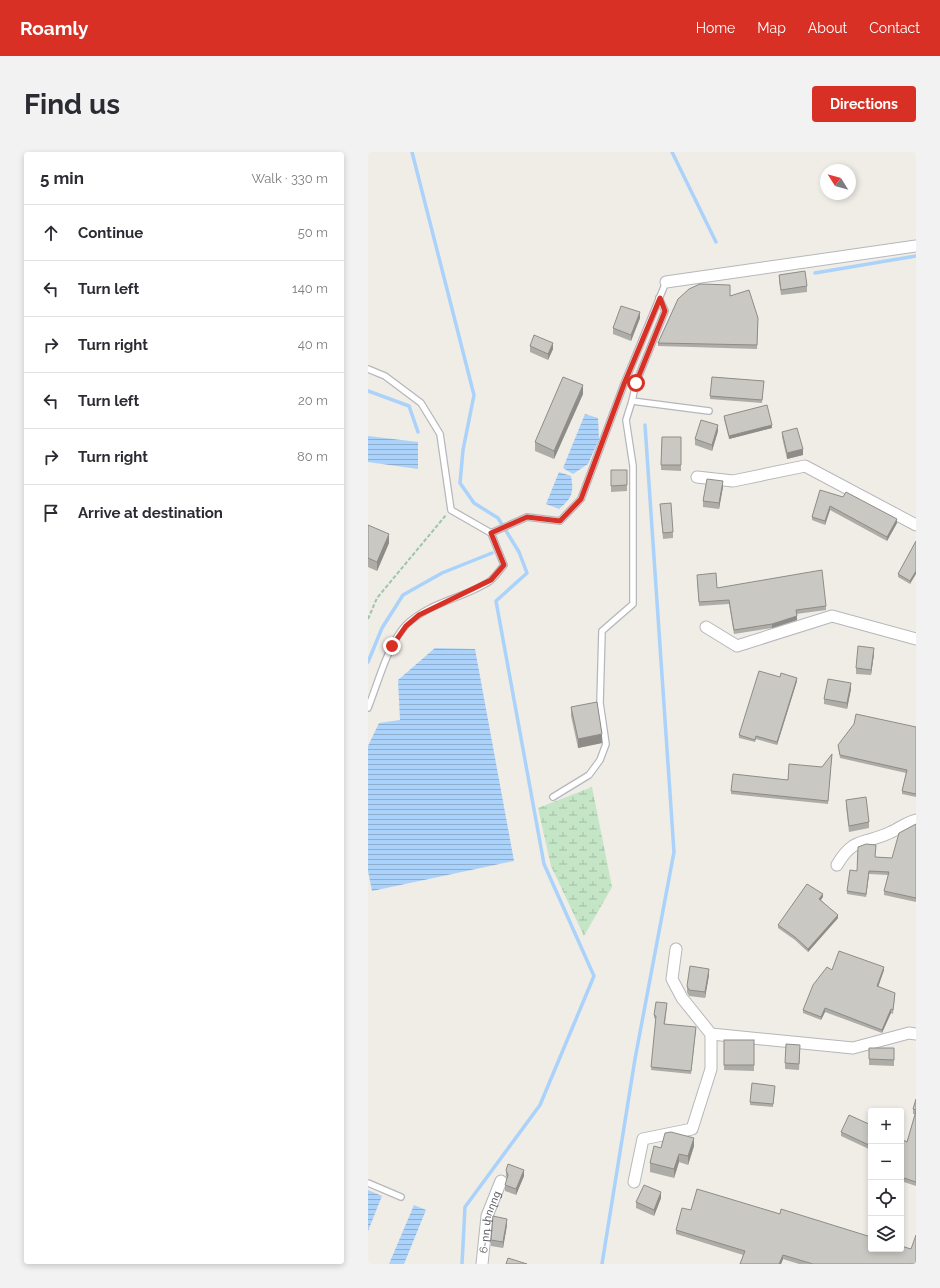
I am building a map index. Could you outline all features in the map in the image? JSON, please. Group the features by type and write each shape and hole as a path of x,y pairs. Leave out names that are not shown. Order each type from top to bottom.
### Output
{"street":[{"path":"666,282 916,246"},
{"path":"697,477 733,481 805,466 916,525"},
{"path":"706,627 737,646 832,616 916,639"},
{"path":"837,864 844,852 858,843 890,833 916,820"},
{"path":"634,1182 642,1139 692,1128 711,1069 711,1034 682,998 672,979 676,949"},
{"path":"711,1034 853,1048 908,1034 916,1034"},
{"name":"6-րդ փողոց","path":"482,1264 488,1216 501,1181"}],"lane":[{"path":"493,532 527,517 560,521 581,499 624,384 666,282"},
{"path":"553,797 589,775 600,760 606,744 600,703 602,631 633,604 633,466 626,420 636,383 665,311 660,298"},
{"path":"368,369 386,376 421,403 440,434 451,510 493,532 504,565 491,580 419,615 406,626 392,646 368,708"},
{"path":"632,402 709,411"},
{"path":"368,1183 401,1197"}],"path":[{"path":"368,619 377,598 451,510"}],"green space":[{"path":"592,787 612,887 584,936 551,866 538,808"}],"water":[{"path":"585,414 598,418 599,439 588,464 573,474 563,468"},
{"path":"368,436 418,442 418,469 368,462"},
{"path":"559,472 571,476 572,491 567,502 559,509 546,504"},
{"path":"435,648 475,649 514,861 372,891 368,871 368,746 379,723 400,720 398,680"},
{"path":"368,1190 382,1196 368,1231"},
{"path":"414,1205 426,1210 404,1264 389,1264"}],"building":[{"path":"805,271 807,286 781,290 779,275"},
{"path":"700,284 730,285 730,296 749,290 758,318 757,345 658,343 678,299 689,289"},
{"path":"621,306 640,312 631,335 613,328"},
{"path":"534,335 553,343 548,354 530,346"},
{"path":"563,377 583,385 554,451 535,442"},
{"path":"712,377 764,381 762,400 710,396"},
{"path":"767,405 772,425 729,436 724,416"},
{"path":"701,420 718,425 712,445 695,439"},
{"path":"797,428 803,449 787,453 782,432"},
{"path":"662,437 681,437 681,465 661,465"},
{"path":"611,470 627,470 627,485 611,486"},
{"path":"707,479 723,481 719,503 703,501"},
{"path":"820,490 843,497 846,492 897,519 887,537 830,506 825,521 812,517"},
{"path":"671,503 673,532 663,533 660,504"},
{"path":"368,525 389,534 377,562 368,558"},
{"path":"916,541 916,571 910,581 898,574"},
{"path":"822,570 826,606 796,610 797,616 772,624 734,630 729,600 699,602 697,575 716,573 717,588"},
{"path":"858,646 874,648 871,670 856,668"},
{"path":"759,671 780,677 781,673 797,678 777,742 756,736 755,740 739,735"},
{"path":"828,679 851,683 847,703 824,699"},
{"path":"597,702 602,734 578,739 571,707"},
{"path":"856,714 916,727 916,794 902,791 907,770 840,755 838,745 854,724"},
{"path":"832,754 828,801 731,791 733,774 788,780 789,764 822,767"},
{"path":"866,797 869,822 849,826 846,800"},
{"path":"916,824 916,898 884,891 889,872 869,871 866,894 847,891 850,870 857,871 858,847 866,844 876,845 875,857 892,858 899,833"},
{"path":"807,884 823,894 819,899 838,915 808,949 795,937 778,925"},
{"path":"839,951 884,967 877,986 895,993 893,1010 891,1009 882,1030 825,1008 821,1017 803,1010 813,985 827,967 832,970"},
{"path":"690,966 709,969 705,992 689,990 687,986"},
{"path":"656,1002 667,1003 664,1024 696,1027 691,1071 651,1067"},
{"path":"724,1040 754,1040 754,1065 724,1065"},
{"path":"786,1044 800,1045 799,1064 785,1063"},
{"path":"869,1048 894,1048 894,1060 869,1059"},
{"path":"752,1083 775,1086 773,1104 750,1102"},
{"path":"916,1099 916,1110 913,1109"},
{"path":"916,1111 916,1182 904,1178 904,1140 907,1142"},
{"path":"849,1115 868,1124 868,1145 841,1132"},
{"path":"671,1132 694,1138 688,1156 679,1154 674,1169 650,1163 654,1146 661,1148 665,1133"},
{"path":"508,1164 524,1170 516,1189 505,1185 508,1175 506,1170"},
{"path":"644,1185 661,1192 654,1210 636,1202"},
{"path":"697,1189 780,1214 781,1209 868,1236 868,1252 904,1252 904,1247 911,1249 916,1235 916,1264 813,1264 783,1255 779,1264 740,1264 745,1251 676,1230 682,1208 691,1210"},
{"path":"493,1216 507,1219 503,1242 491,1240"},
{"path":"508,1258 527,1264 506,1264"}],"waterway":[{"path":"412,152 474,395 463,450 460,483 474,503 498,518 519,552 527,573 496,601 544,864 594,976 540,1105 465,1207 462,1264"},
{"path":"672,152 716,242"},
{"path":"815,273 916,256"},
{"path":"368,391 409,406 418,432"},
{"path":"602,1264 635,1059 674,852 645,425"},
{"path":"368,662 382,628 403,595 442,573 492,553"}],"route":[{"path":"392,646 406,626 419,615 491,580 504,565 491,533 527,517 560,521 581,499 624,384 660,298 665,311 636,383"}]}
